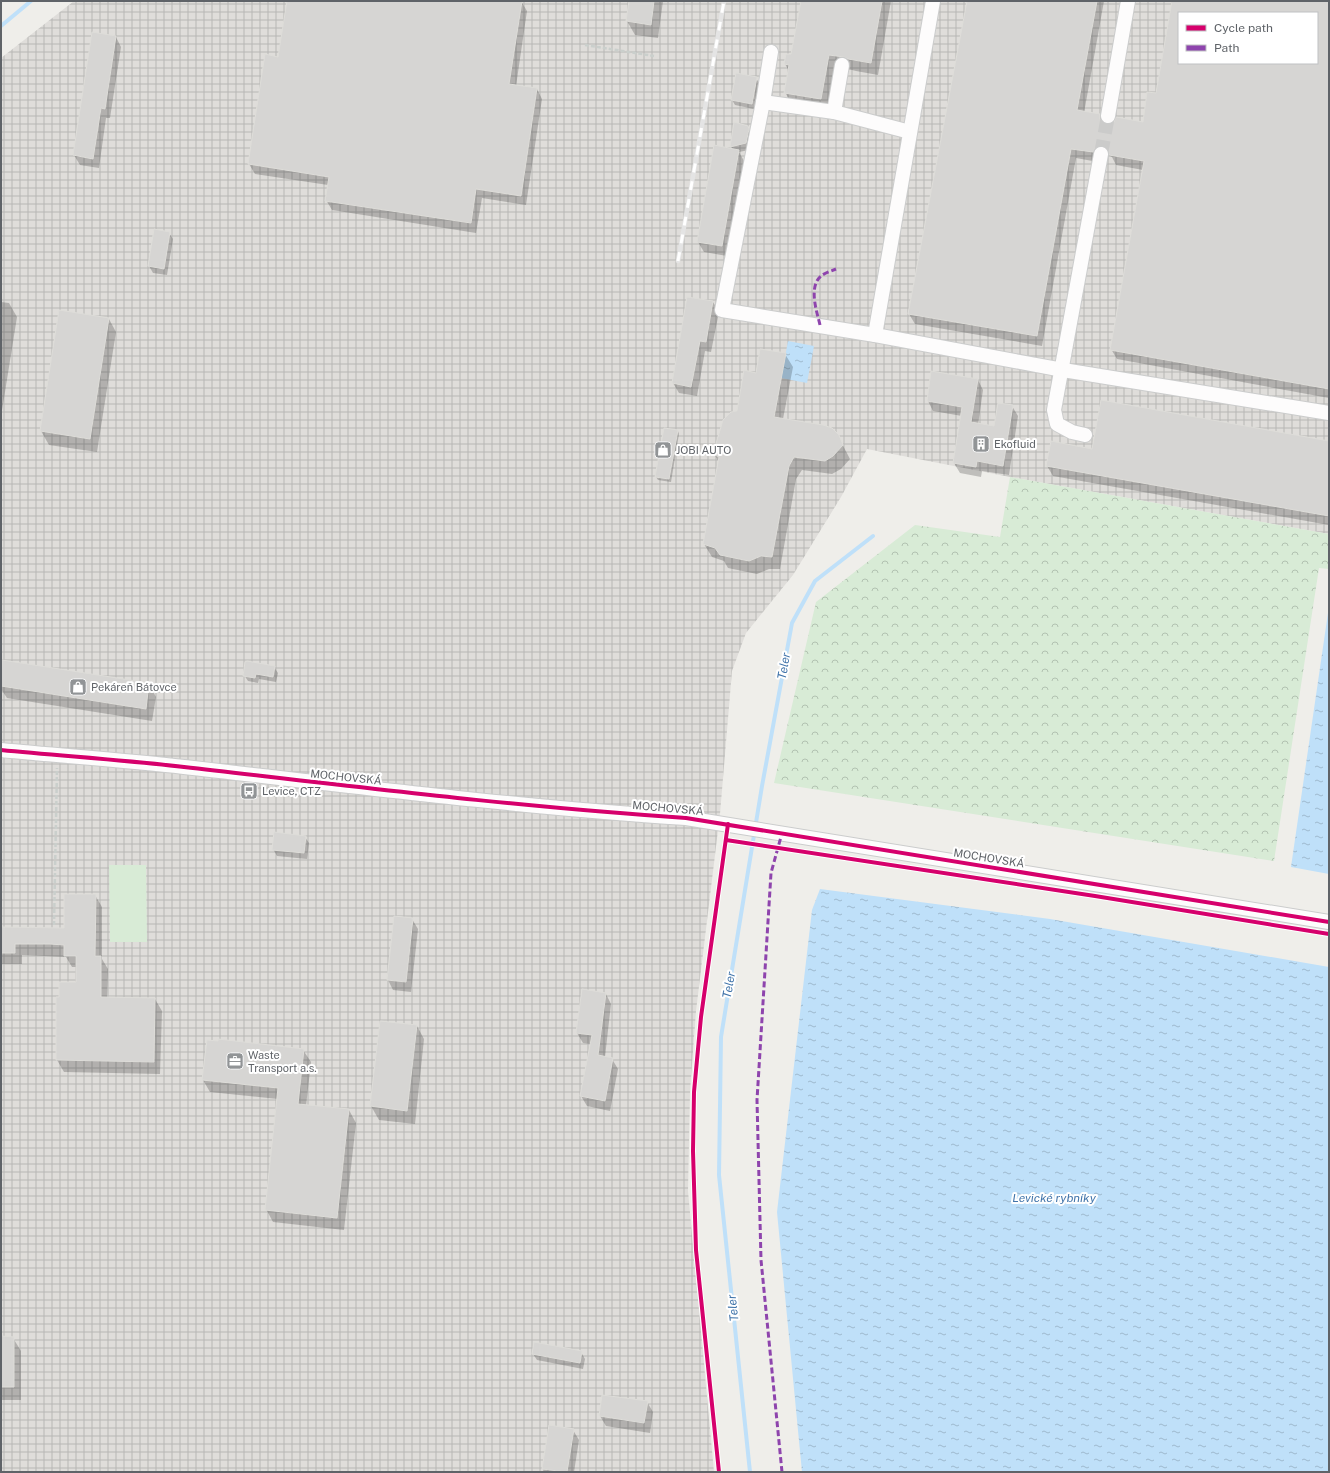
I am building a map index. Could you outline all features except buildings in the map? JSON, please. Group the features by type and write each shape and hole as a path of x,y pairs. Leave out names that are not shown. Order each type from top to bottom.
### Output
{"street":[{"path":"875,335 933,1"},
{"path":"1108,116 1128,1"},
{"path":"771,52 763,102 722,310 875,335 1063,370 1329,414"},
{"path":"834,112 842,65"},
{"path":"763,102 834,112 910,132"},
{"path":"1084,435 1072,432 1057,424 1054,410 1063,370 1101,154"},
{"name":"MOCHOVSKÁ","path":"1,750 184,767 600,812 686,818 770,830 1329,922"}],"path":[{"path":"585,46 654,56"},
{"path":"54,925 57,756"}],"shaded area":[{"path":"74,1 1329,1 1329,534 1010,477 867,449 841,497 793,575 746,633 732,671 720,814 696,1011 690,1092 688,1191 714,1472 1,1472 1,58"}],"green space":[{"path":"1010,477 1329,534 1329,569 1319,568 1274,861 774,783 816,602 915,525 1000,537"},
{"path":"109,865 146,865 147,942 110,942"}],"water":[{"path":"788,341 814,346 807,383 781,378"},
{"path":"1329,606 1329,874 1291,867"},
{"name":"Levické rybníky","path":"820,889 1050,919 1329,967 1329,1472 802,1472 777,1212 812,910"}],"waterway":[{"path":"1,26 31,1"},
{"name":"Teler","path":"750,1472 719,1175 721,1037 762,786 792,623 815,581 873,536"}],"tunnel":[{"path":"1101,154 1108,116"}],"railway":[{"path":"678,261 724,1"}],"marked path":[{"path":"820,325 814,300 815,286 821,276 836,269"},
{"path":"782,833 771,873 757,1100 761,1260 782,1472"}],"cycle path":[{"path":"1,750 161,765 497,802 686,818 1329,922"},
{"path":"719,1472 696,1250 693,1151 694,1092 701,1017 728,824"},
{"path":"726,840 1095,896 1329,934"}],"place":[{"name":"Ekofluid","path":"981,444"},
{"name":"JOBI AUTO","path":"663,450"},
{"name":"Pekáreň Bátovce","path":"78,687"},
{"name":"Levice, CTZ","path":"249,791"},
{"name":"Waste Transport a.s.","path":"235,1061"}]}
